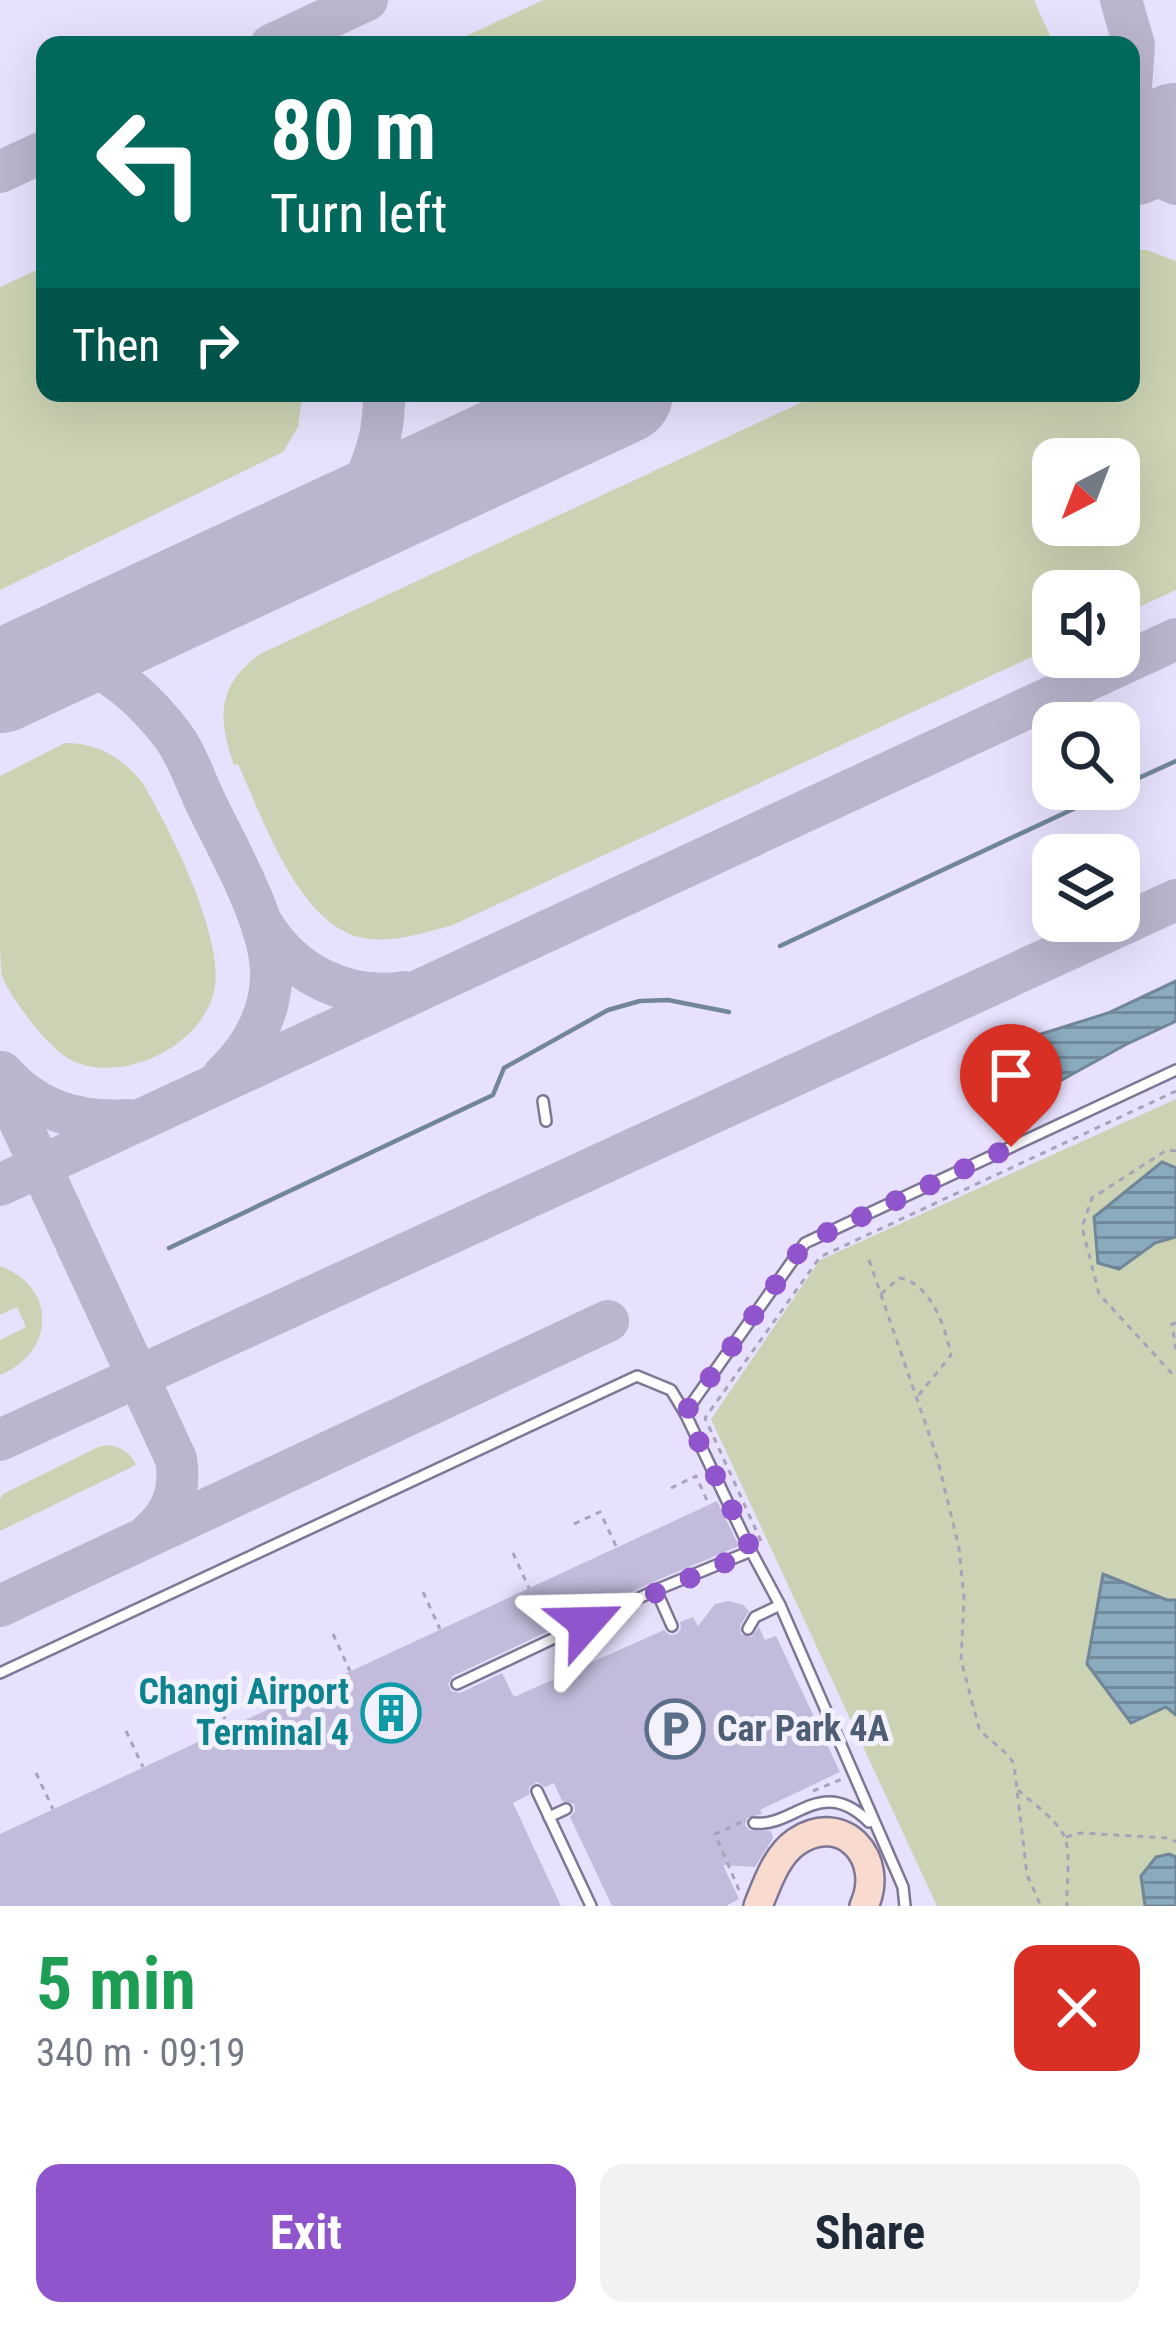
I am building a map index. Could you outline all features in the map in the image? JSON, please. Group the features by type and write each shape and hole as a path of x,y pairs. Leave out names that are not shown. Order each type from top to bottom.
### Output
{"main road":[{"path":"752,1905 797,1841 833,1832 855,1843 870,1841 870,1888 863,1906"}],"lane":[{"path":"685,1413 805,1243 1176,1070"},
{"path":"543,1102 546,1121"},
{"path":"0,1673 637,1376 671,1390 685,1413 780,1605 870,1841 903,1887 905,1906"},
{"path":"457,1684 656,1590 752,1551"},
{"path":"656,1590 672,1626"},
{"path":"748,1629 755,1617 780,1605"},
{"path":"480,1672 487,1687"},
{"path":"537,1791 591,1906"},
{"path":"755,1819 768,1825 811,1804 831,1802 863,1815 870,1841"},
{"path":"549,1817 566,1809"}],"path":[{"path":"705,1418 820,1257 1176,1091"},
{"path":"1176,1151 1167,1150 1092,1198 1082,1227 1099,1294 1176,1378"},
{"path":"869,1260 937,1457 959,1548 964,1598 961,1660 979,1728 1014,1763 1027,1875 1040,1906"},
{"path":"881,1294 898,1278 910,1280 924,1293 947,1331 951,1355 917,1397"},
{"path":"1176,1323 1172,1324 1176,1350"},
{"path":"1166,1367 1176,1359"},
{"path":"670,1488 696,1476 710,1504"},
{"path":"574,1524 600,1512 617,1548"},
{"path":"513,1552 530,1588"},
{"path":"423,1592 440,1629"},
{"path":"333,1634 350,1671"},
{"path":"212,1692 229,1727"},
{"path":"126,1731 143,1767"},
{"path":"36,1773 53,1809"},
{"path":"1018,1789 1057,1824 1064,1838 1067,1906"},
{"path":"752,1905 715,1834 755,1819"},
{"path":"1064,1838 1081,1833 1176,1842"}],"green space":[{"path":"543,0 1034,0 1050,36 466,36"},
{"path":"1140,250 1176,261 1176,590 1140,606 1140,570 1032,570 1032,657 453,925 401,938 369,939 345,932 304,895 287,870 238,764 234,765 225,732 229,689 262,653 803,402 1140,402"},
{"path":"36,270 36,402 302,402 298,427 283,452 0,590 0,287"},
{"path":"65,743 108,753 142,782 203,911 215,964 209,1007 196,1026 160,1055 114,1068 71,1060 52,1046 2,976 0,776"},
{"path":"1176,1099 1176,1906 937,1906 711,1419 820,1260"},
{"path":"0,1266 32,1289 42,1320 31,1352 0,1375 0,1340 26,1327 17,1307 0,1315"},
{"path":"109,1445 125,1451 136,1465 0,1531 3,1494"}],"water":[{"path":"1176,981 1176,1021 1060,1081 1038,1035 1108,1013"},
{"path":"1162,1162 1176,1168 1176,1237 1155,1243 1119,1269 1098,1263 1094,1217"},
{"path":"1103,1574 1176,1600 1176,1715 1166,1707 1131,1723 1087,1664"},
{"path":"1156,1857 1176,1857 1176,1906 1145,1906 1141,1876"}],"building":[{"name":"Changi Airport Terminal 4","path":"717,1501 739,1546 453,1676 448,1684 451,1691 460,1693 502,1673 514,1697 664,1630 677,1634 680,1622 693,1617 698,1626 715,1604 743,1605 749,1611 741,1634 751,1637 759,1627 765,1640 776,1636 840,1772 747,1818 749,1830 771,1831 773,1838 755,1867 723,1865 739,1899 726,1906 612,1906 570,1817 574,1804 562,1801 554,1783 545,1787 537,1782 529,1787 529,1795 513,1803 561,1906 0,1906 0,1834"}],"waterway":[{"path":"1140,777 1176,761"},
{"path":"780,946 1071,810"},
{"path":"169,1248 493,1095 504,1068 608,1010 640,1001 668,1000 729,1012"}],"taxiway":[{"path":"290,36 367,0"},
{"path":"1121,0 1131,36"},
{"path":"0,172 36,155"},
{"path":"1140,170 1176,184"},
{"path":"333,528 371,465 384,402"},
{"path":"0,1185 1176,639"},
{"path":"19,674 65,661 94,666 144,703 182,751 248,889 270,959 271,980 262,1020 250,1044 223,1076"},
{"path":"0,1440 1176,900"},
{"path":"263,925 290,957 323,980 362,992 404,992"},
{"path":"2,1072 29,1096 59,1112 128,1120"},
{"path":"0,1079 176,1459 173,1500 149,1534"},
{"path":"0,1606 608,1321"}],"runway":[{"path":"1140,151 1176,134"},
{"path":"0,682 603,402"}],"place":[{"name":"Changi Airport Terminal 4","path":"391,1713"},
{"name":"Car Park 4A","path":"675,1729"}],"route":[{"path":"586,1623 752,1551 685,1413 805,1243 1011,1147"}]}
